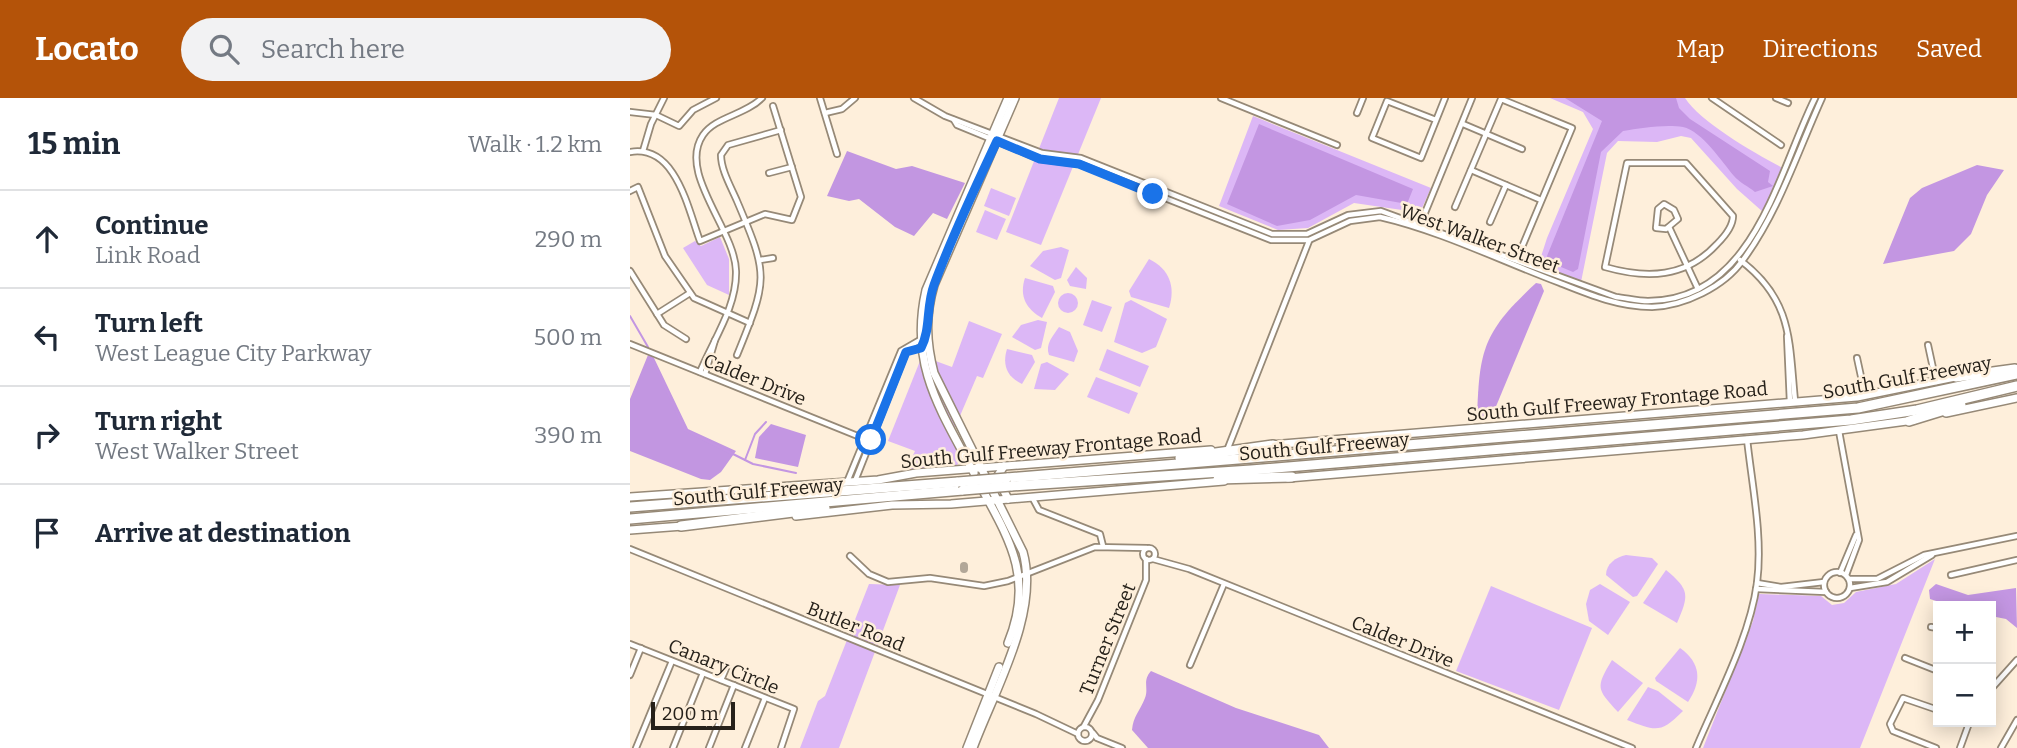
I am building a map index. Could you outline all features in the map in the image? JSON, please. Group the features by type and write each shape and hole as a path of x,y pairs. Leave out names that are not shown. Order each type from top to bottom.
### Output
{"highway":[{"path":"1956,377 2017,366"},
{"name":"South Gulf Freeway","path":"630,519 874,498 1102,470 1846,409 2017,374"},
{"path":"1909,421 2017,388"},
{"name":"South Gulf Freeway","path":"1009,482 1066,484 1851,420 1917,410 2017,388"},
{"path":"1102,470 1115,465 1273,445"},
{"path":"1066,484 1292,477"},
{"path":"776,488 874,485 885,488"},
{"name":"South Gulf Freeway","path":"630,507 885,488 961,486"},
{"path":"681,526 810,510 874,498"}],"main road":[{"path":"995,137 1009,98"},
{"path":"969,748 1018,616 1024,574 1023,552 972,469 929,382 920,346 926,290 1015,98"},
{"path":"920,346 981,468 992,500"},
{"name":"South Gulf Freeway Frontage Road","path":"630,497 731,488 776,488 851,482 1004,466 1866,396 1956,377"},
{"path":"630,530 892,505 962,503 1839,431 1909,421 2017,398"},
{"path":"962,503 972,494 964,474 958,470 963,465 964,452"},
{"path":"1004,466 997,477 1008,499"}],"street":[{"path":"643,152 664,98"},
{"path":"630,112 656,116 679,126 693,110 716,98"},
{"path":"702,373 734,292 736,273 724,231 699,174 695,160 697,147 712,126 740,114 762,98"},
{"path":"820,98 837,154"},
{"path":"825,113 842,109 855,98"},
{"name":"West Walker Street","path":"914,98 953,120 1040,159 1079,164 1262,237 1283,242 1308,237 1361,211 1381,211 1616,297 1648,301 1699,291 1737,258 1780,184 1815,98"},
{"path":"1221,98 1336,145"},
{"path":"1357,113 1363,98"},
{"path":"1436,120 1387,100 1372,138 1421,158 1445,98"},
{"path":"1419,226 1472,98"},
{"path":"1712,98 1781,145"},
{"path":"1776,98 1788,103"},
{"name":"West Walker Street","path":"1491,253 1610,302 1652,307 1675,304 1726,278 1742,262 1786,186 1822,98"},
{"path":"1455,207 1501,99 1572,128 1522,247"},
{"path":"630,152 643,152 658,157 671,170 700,241 770,213 792,220 801,197 782,130 772,106"},
{"path":"1463,124 1521,149"},
{"path":"737,355 761,294 760,260 722,164 722,150 728,145 782,130"},
{"path":"1627,163 1686,163 1734,218 1714,247 1688,267 1654,275 1626,273 1605,267 1627,163"},
{"path":"769,173 792,167"},
{"path":"1471,170 1541,200"},
{"path":"1490,222 1506,185"},
{"path":"630,191 638,187 665,256 690,293 700,303 750,323"},
{"path":"1661,205 1670,206 1681,220 1669,227 1655,230 1657,212 1661,205"},
{"path":"1669,227 1699,291"},
{"path":"1228,448 1308,237"},
{"path":"760,260 773,258"},
{"path":"1737,258 1761,276 1776,295 1787,335 1792,402"},
{"path":"630,271 670,332 686,339"},
{"path":"657,314 690,293"},
{"path":"1610,302 1616,297"},
{"path":"630,351 631,344"},
{"name":"Calder Drive","path":"631,344 867,440"},
{"path":"1928,345 1936,382"},
{"path":"851,482 901,351 920,346"},
{"path":"882,403 906,352 920,346"},
{"path":"1857,358 1866,396"},
{"path":"1839,431 1859,540 1845,576 1850,589"},
{"path":"1696,748 1750,616 1756,586 1756,532 1747,439"},
{"path":"1032,497 1038,510 1100,534 1103,546"},
{"path":"1826,592 1825,582 1829,575 1877,579 1916,558 2017,536"},
{"path":"850,556 869,574 888,582 930,578 985,586 1103,546 1147,548 1148,558"},
{"name":"Calder Drive","path":"1133,548 1148,558 1164,560 1615,745 1632,748"},
{"name":"Calder Drive","path":"1147,548 1164,560"},
{"name":"Butler Road","path":"630,549 1073,729 1085,730 1122,748"},
{"path":"1148,558 1155,552"},
{"path":"1756,586 1826,592 1837,598 1846,596 1850,589 1887,582 1936,553"},
{"name":"Turner Street","path":"1085,730 1146,580 1148,558"},
{"path":"1951,575 2017,560"},
{"path":"1756,586 1781,587 1825,582"},
{"path":"1189,665 1224,584"},
{"name":"Canary Circle","path":"630,643 795,711 781,748"},
{"path":"630,675 641,648"},
{"path":"1905,657 1933,669"},
{"path":"636,748 672,661"},
{"path":"1996,684 2016,664"},
{"path":"721,680 727,666"},
{"path":"673,748 703,673"},
{"path":"709,748 734,685"},
{"path":"744,748 765,698"},
{"path":"1933,708 1901,698 1890,727 1924,746 1936,748"},
{"path":"2001,748 2017,720"},
{"path":"1960,748 1966,727"},
{"path":"1085,730 1087,740"},
{"path":"1085,730 1088,747"},
{"name":"Butler Road","path":"1087,740 1097,738"}],"shaded area":[{"path":"1059,98 1101,98 1041,245 1006,232"},
{"path":"1550,98 1685,98 1716,128 1785,169 1763,212 1737,189 1691,138 1681,136 1657,142 1618,141 1607,153 1581,282 1538,266 1593,129 1583,112"},
{"path":"1565,98 1676,98 1679,108 1690,119 1770,171 1768,182 1773,186 1755,192 1736,178 1697,134 1683,127 1661,126 1623,131 1601,152 1578,269 1573,272 1549,262 1547,256 1602,121"},
{"path":"1253,116 1431,188 1418,217 1402,210 1354,203 1308,228 1278,230 1219,206"},
{"path":"1259,124 1413,189 1407,204 1356,195 1310,220 1277,226 1227,204"},
{"path":"847,151 896,169 912,166 965,183 947,219 933,213 914,236 895,227 859,199 849,201 827,196"},
{"path":"1977,165 2004,170 1987,195 1971,234 1954,251 1883,264 1910,198 1922,188"},
{"path":"991,188 1016,198 1009,216 984,206"},
{"path":"985,210 1006,219 997,240 976,232"},
{"path":"720,237 729,259 729,295 707,285 683,248 695,241 701,246"},
{"path":"1061,247 1069,250 1061,278 1055,280 1030,266 1043,251"},
{"path":"1149,259 1162,268 1169,279 1172,292 1169,308 1131,297 1129,291"},
{"path":"1076,267 1087,278 1086,289 1070,286 1067,280"},
{"path":"1025,278 1053,286 1055,292 1042,318 1025,301"},
{"path":"1536,283 1541,284 1544,291 1492,416 1477,420 1480,376 1487,343 1505,315"},
{"path":"1064,293 1072,293 1078,303 1072,313 1064,313 1058,307 1058,299"},
{"path":"1092,300 1112,307 1102,332 1083,325"},
{"path":"1131,300 1167,319 1156,347 1142,353 1114,342 1125,303"},
{"path":"1038,320 1047,322 1041,348 1035,350 1012,337 1021,325"},
{"path":"969,321 1002,334 983,378 977,376 951,437 961,458 956,467 906,470 915,451 888,441 922,356 952,367"},
{"path":"1059,327 1070,332 1078,351 1074,362 1049,355 1049,344"},
{"path":"1007,349 1032,355 1035,362 1022,384 1007,370"},
{"path":"1107,349 1149,366 1140,387 1099,370"},
{"path":"648,355 654,358 688,429 736,451 721,472 710,480 701,479 630,451 630,399"},
{"path":"1047,362 1069,374 1055,390 1034,389 1041,364"},
{"path":"1096,377 1138,393 1129,414 1087,397"},
{"path":"771,424 806,435 798,467 755,458 759,437"},
{"path":"1626,555 1652,558 1658,564 1637,596 1633,597 1606,575 1612,562"},
{"path":"1935,559 1860,748 1703,748 1753,621 1759,594 1821,596 1832,605 1844,603 1856,592 1896,584"},
{"path":"1666,570 1680,583 1685,594 1684,606 1677,623 1643,603"},
{"path":"869,584 900,585 839,748 800,748 818,701 825,696"},
{"path":"1600,584 1630,602 1608,635 1589,621 1586,604 1590,590"},
{"path":"1936,584 1968,595 2016,588 2017,628 2006,619 1996,617 1996,601 1936,601 1930,599 1929,590"},
{"path":"1491,586 1592,628 1559,710 1456,671"},
{"path":"1680,648 1692,660 1697,673 1696,687 1688,702 1655,678"},
{"path":"1612,660 1643,683 1618,712 1601,688 1603,677"},
{"path":"1151,671 1236,708 1319,735 1329,748 1148,748 1132,730 1135,717 1145,698 1147,678"},
{"path":"1648,687 1658,691 1683,711 1663,727 1651,728 1627,720"}],"waterway":[{"path":"630,316 648,347"},
{"path":"651,356 685,430 753,464 796,473"},
{"path":"745,460 755,434 766,422"}],"route":[{"path":"871,440 906,352 921,348 926,338 926,316 934,285 997,141 1040,159 1079,164 1153,194"}]}
